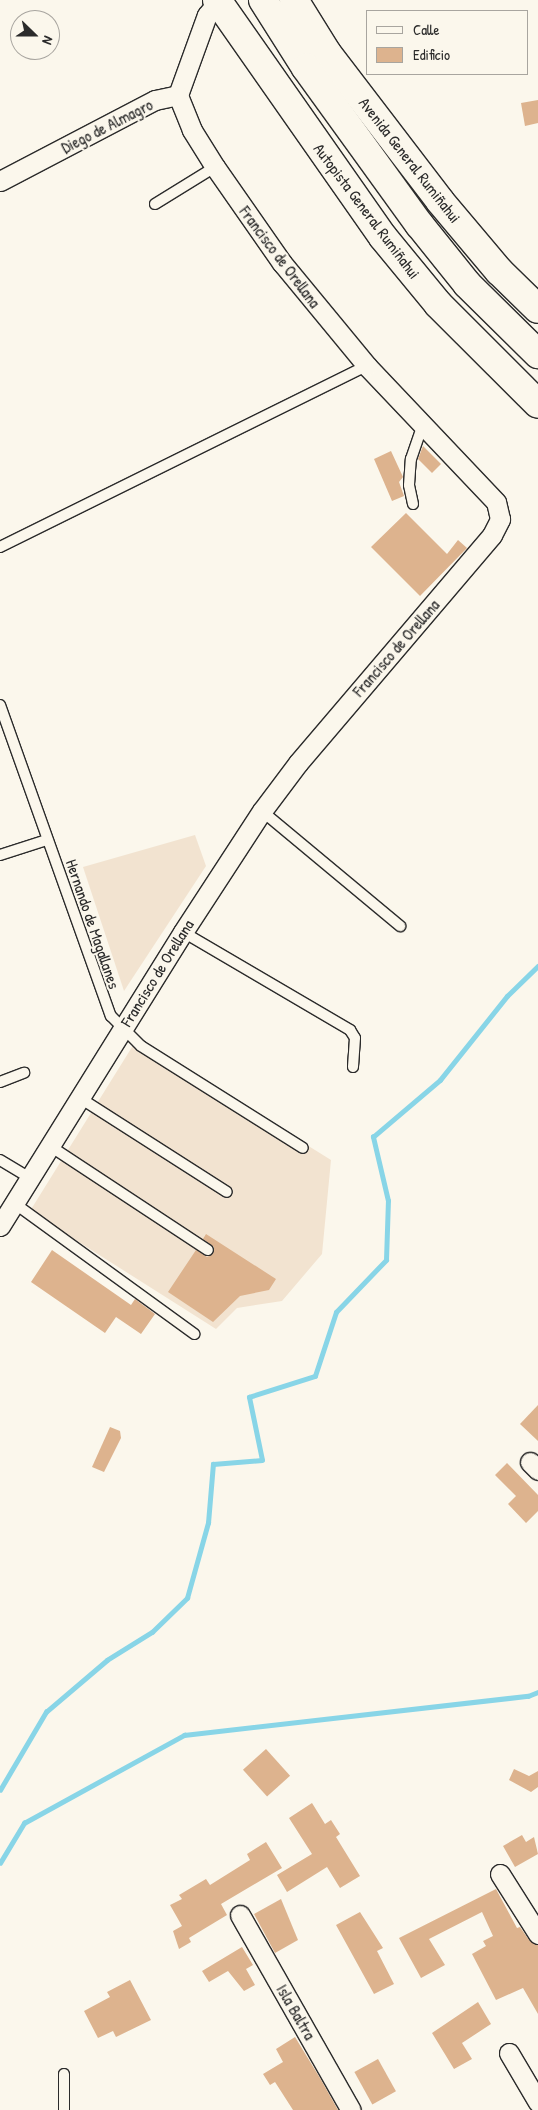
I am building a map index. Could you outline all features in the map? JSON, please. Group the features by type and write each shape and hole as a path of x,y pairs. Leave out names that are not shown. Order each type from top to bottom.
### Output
{"main road":[{"path":"263,0 306,68 420,224 467,284 538,354"},
{"name":"Avenida General Rumiñahui","path":"294,0 327,53 440,201 499,271 538,309"},
{"name":"Autopista General Rumiñahui","path":"218,1 383,237 438,304 538,404"}],"street":[{"path":"178,95 207,15 218,1"},
{"name":"Francisco de Orellana","path":"0,1226 183,932 262,811 298,763 492,536 500,519 496,502 367,366 282,263 215,168 192,130 178,95"},
{"name":"Diego de Almagro","path":"0,181 155,100 178,95"},
{"path":"500,1874 538,1934"},
{"name":"Isla Baltra","path":"240,1914 351,2110"},
{"path":"509,2053 538,2102"}],"lane":[{"path":"155,204 215,168"},
{"path":"0,547 367,366"},
{"path":"413,504 409,485 411,459 423,425"},
{"name":"Hernando de Magallanes","path":"0,705 111,1016 141,1046 303,1148"},
{"path":"262,811 400,926"},
{"path":"0,856 48,840"},
{"path":"183,932 350,1030 355,1038 353,1068"},
{"path":"0,1082 24,1073"},
{"path":"80,1098 226,1192"},
{"path":"50,1146 208,1250"},
{"path":"0,1160 30,1178"},
{"path":"14,1203 194,1334"},
{"path":"64,2074 64,2110"}],"shaded area":[{"path":"195,835 206,866 124,991 83,867"},
{"path":"137,1039 331,1160 322,1254 282,1301 237,1308 216,1329 30,1211"}],"building":[{"path":"538,100 538,123 525,126 521,103"},
{"path":"423,446 441,464 432,473 418,459"},
{"path":"391,451 403,477 399,482 404,496 392,501 374,459"},
{"path":"406,513 447,554 458,540 467,548 420,596 371,547"},
{"path":"206,1234 276,1279 269,1290 240,1296 213,1322 168,1292 196,1250 207,1257 213,1254 214,1247 203,1239"},
{"path":"52,1250 131,1305 135,1299 155,1314 141,1334 116,1317 105,1333 31,1282"},
{"path":"538,1405 538,1441 520,1424"},
{"path":"110,1427 120,1431 121,1438 104,1472 92,1467"},
{"path":"507,1463 538,1495 538,1511 526,1523 508,1504 516,1496 495,1475"},
{"path":"266,1749 290,1776 267,1796 243,1770"},
{"path":"514,1769 529,1776 538,1771 538,1787 531,1792 509,1780"},
{"path":"312,1803 325,1824 331,1820 340,1834 336,1837 360,1876 340,1888 327,1867 287,1892 277,1875 312,1854 289,1818"},
{"path":"522,1835 526,1842 534,1837 538,1854 515,1867 503,1846"},
{"path":"266,1842 282,1868 221,1904 227,1915 189,1938 191,1942 179,1949 173,1931 182,1926 170,1905 182,1899 179,1895 206,1879 210,1885 250,1860 247,1854"},
{"path":"496,1889 517,1928 520,1927 529,1940 538,1945 538,2014 523,1988 496,2000 472,1954 486,1946 483,1941 493,1936 482,1912 429,1939 445,1965 421,1978 399,1938"},
{"path":"281,1899 298,1940 275,1953 254,1914"},
{"path":"360,1912 383,1948 377,1951 394,1984 374,1994 336,1925"},
{"path":"242,1947 253,1965 246,1969 255,1985 244,1991 228,1971 209,1982 202,1971"},
{"path":"130,1980 151,2020 116,2037 113,2031 98,2038 84,2011 110,1997 107,1992"},
{"path":"478,2002 491,2024 462,2043 472,2059 454,2069 432,2033"},
{"path":"295,2037 338,2110 293,2110 275,2082 270,2085 263,2074 283,2062 276,2049"},
{"path":"378,2059 396,2091 372,2104 354,2072"}],"waterway":[{"path":"0,1790 46,1712 107,1660 152,1632 187,1598 208,1523 213,1464 262,1460 249,1397 315,1376 336,1312 386,1260 388,1201 373,1137 440,1080 507,996 538,966"},
{"path":"0,1863 24,1823 184,1735 528,1696 538,1692"}]}
